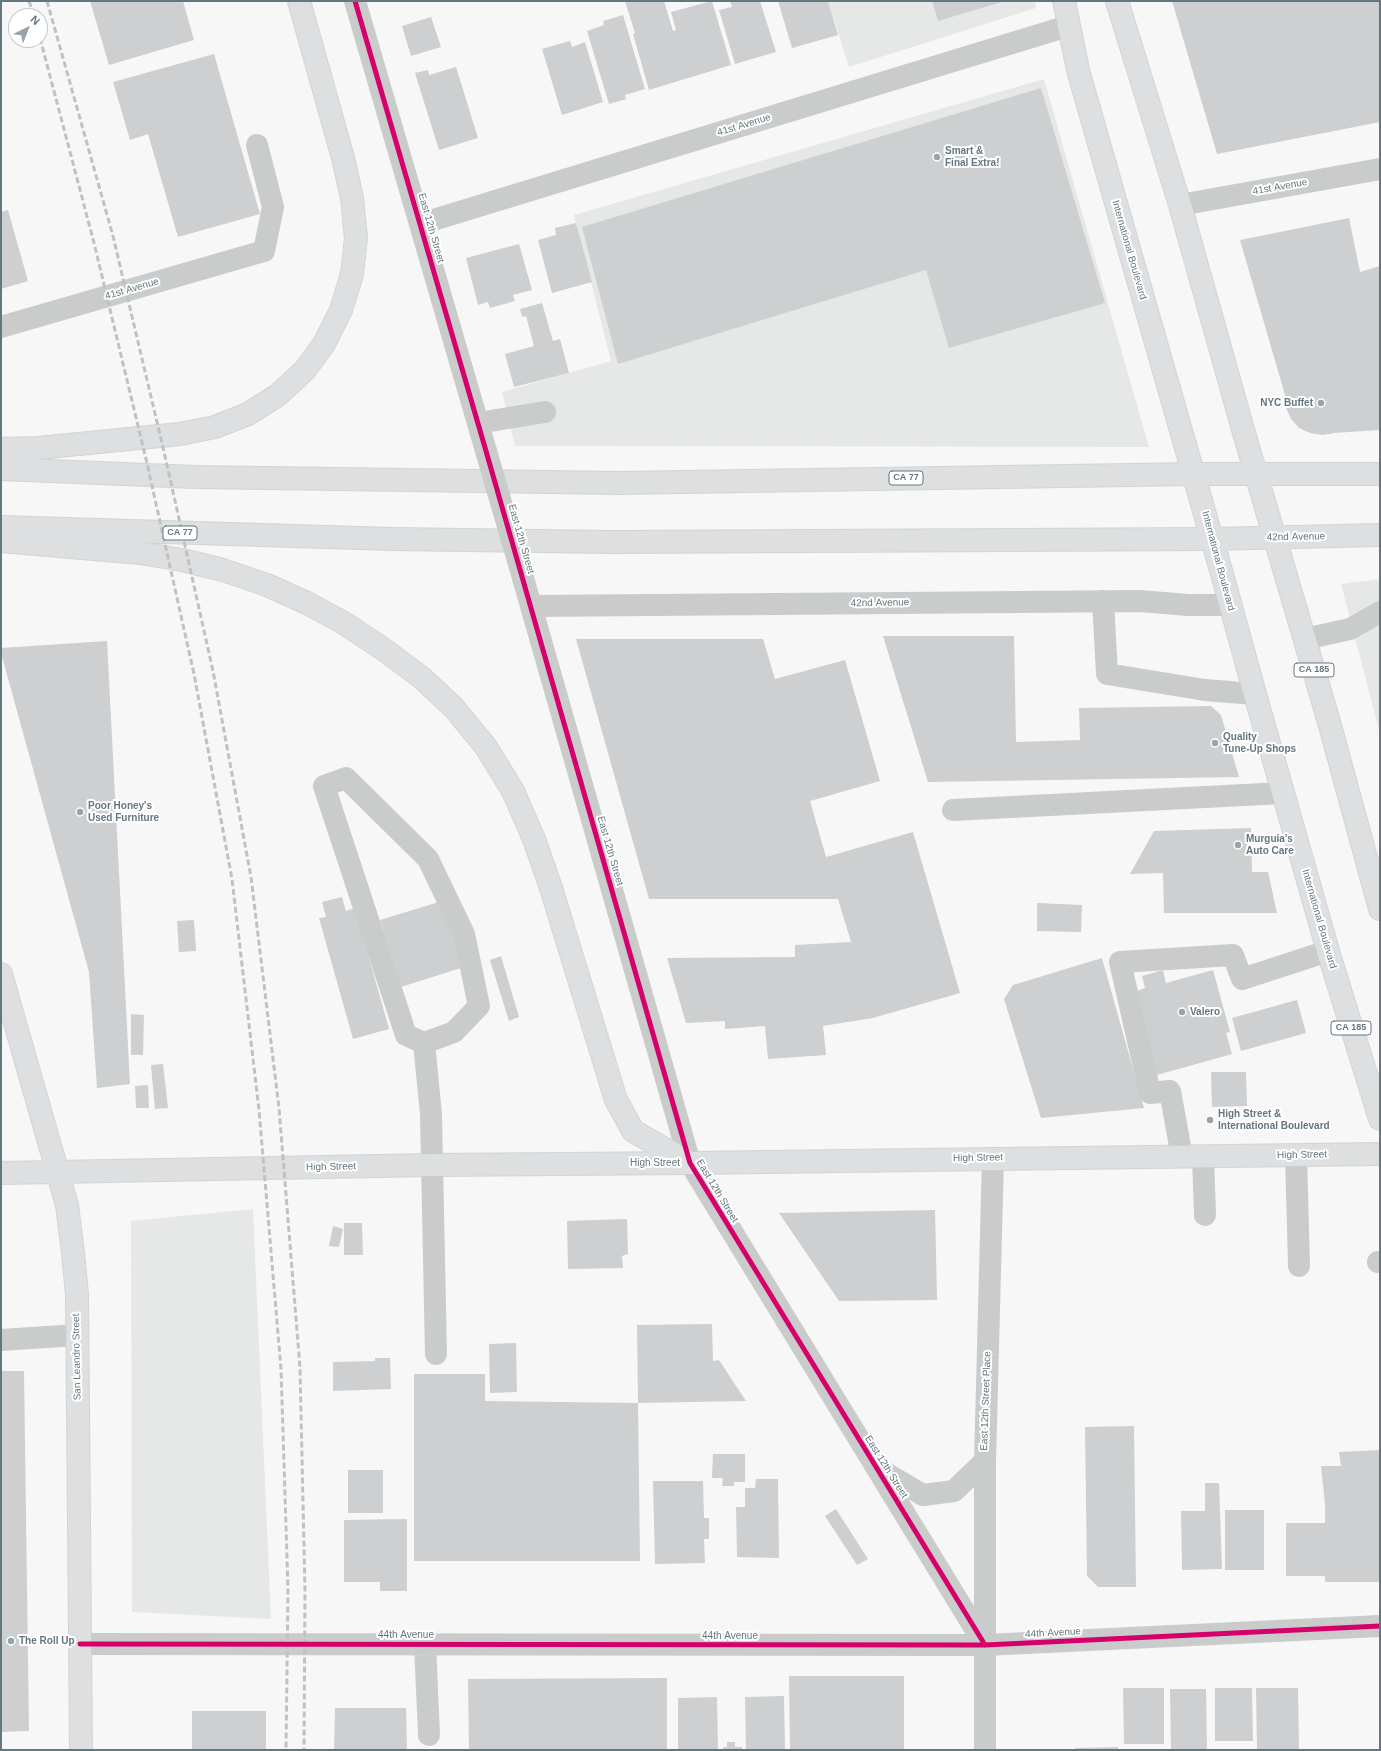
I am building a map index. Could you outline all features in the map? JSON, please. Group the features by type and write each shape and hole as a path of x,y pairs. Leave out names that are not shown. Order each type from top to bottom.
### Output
{"main road":[{"path":"1,450 38,448 180,434 215,427 248,414 278,395 305,370 324,344 341,310 352,274 356,238 352,198 343,158 299,1"},
{"name":"International Boulevard","path":"1064,1 1078,70 1194,474 1229,605 1328,951 1380,1119"},
{"path":"1117,1 1180,205 1256,475 1380,474"},
{"name":"CA 77","path":"1,469 195,477 619,483 1194,474 1256,475"},
{"name":"CA 185","path":"1256,475 1305,639 1380,909"},
{"name":"CA 77","path":"1,527 385,539 612,542 1212,539"},
{"name":"42nd Avenue","path":"1212,539 1380,535"},
{"path":"1,541 140,554 182,560 223,570 267,585 307,602 350,627 386,651 422,678 454,708 486,747 516,798 534,839 551,888 616,1100 633,1131 690,1163"},
{"name":"San Leandro Street","path":"1,974 67,1205 73,1253 77,1296 81,1750"},
{"name":"High Street","path":"1,1173 432,1165 1380,1154"}],"street":[{"name":"East 12th Street","path":"355,1 523,578 690,1163 874,1467 985,1645"},
{"name":"41st Avenue","path":"420,224 1068,26"},
{"name":"41st Avenue","path":"1,328 264,250 273,207 257,145"},
{"name":"41st Avenue","path":"1180,205 1380,168"},
{"path":"478,423 545,412"},
{"path":"1103,601 1107,674 1205,690 1255,694"},
{"name":"42nd Avenue","path":"531,606 1103,601 1140,601 1188,605 1229,605"},
{"path":"1305,639 1350,630 1380,612"},
{"path":"346,778 428,859 464,934 479,1006 454,1032 424,1043 406,1035 324,786 346,778"},
{"path":"953,810 1283,793"},
{"path":"1182,1157 1170,1091 1150,1093 1120,962 1233,955 1242,979 1328,951"},
{"path":"424,1043 431,1114 436,1354"},
{"path":"1296,1156 1299,1266"},
{"path":"1204,1157 1205,1215"},
{"name":"East 12th Street Place","path":"985,1645 984,1461 993,1158"},
{"path":"1,1340 77,1336"},
{"path":"874,1467 923,1495 954,1491 984,1461"},
{"name":"44th Avenue","path":"80,1644 985,1645 1380,1626"},
{"path":"425,1644 429,1735"},
{"path":"985,1645 985,1750"}],"shaded area":[{"path":"828,1 1035,1 1036,8 849,67"},
{"path":"1044,79 1149,447 515,446 502,392 611,361 574,215"},
{"path":"1380,579 1380,734 1341,584"},
{"path":"253,1209 271,1619 132,1612 131,1221"}],"building":[{"path":"90,1 183,1 194,40 109,65"},
{"path":"625,1 664,1 673,31 676,30 671,12 712,1 731,65 649,90 633,34 635,33"},
{"path":"730,1 760,1 776,52 735,64 719,10 732,7"},
{"path":"778,1 828,1 838,35 792,48"},
{"path":"932,1 1005,1 938,21"},
{"path":"1172,1 1380,1 1380,122 1217,154"},
{"path":"623,15 645,89 625,95 626,99 609,104 587,31 604,25 603,21"},
{"path":"431,17 441,47 411,56 402,26"},
{"path":"570,41 572,47 585,42 603,102 562,115 542,49"},
{"path":"214,54 260,214 178,237 148,134 130,140 113,82"},
{"path":"456,67 478,138 439,150 415,73 428,70 429,75"},
{"name":"Smart & Final Extra!","path":"1041,88 1105,303 949,348 926,270 618,364 582,227"},
{"path":"8,210 28,281 1,289 1,212"},
{"path":"1349,218 1360,272 1380,266 1380,430 1323,435 1310,433 1299,428 1291,419 1286,408 1285,395 1240,240"},
{"path":"576,223 592,282 552,293 538,240 556,235 555,228"},
{"path":"519,244 532,290 513,295 515,301 490,308 488,302 478,305 466,258"},
{"path":"542,303 553,341 560,339 569,373 514,387 505,354 534,346 526,316 522,317 520,309"},
{"path":"883,636 1014,636 1016,742 1080,740 1079,708 1211,706 1221,715 1239,777 928,782"},
{"path":"576,639 763,639 775,679 845,660 880,781 810,801 826,857 913,832 960,993 873,1018 823,1026 826,1055 768,1059 765,1026 725,1029 725,1021 686,1023 667,958 795,957 795,945 851,942 838,899 649,899"},
{"name":"Poor Honey's Used Furniture","path":"107,641 130,1084 97,1088 89,972 1,653 1,648"},
{"path":"1251,828 1252,872 1268,872 1277,913 1164,913 1163,873 1130,874 1154,831"},
{"path":"342,897 346,911 355,908 389,1029 353,1039 319,918 326,917 322,902"},
{"path":"442,901 464,967 401,987 380,920"},
{"path":"1037,903 1082,905 1081,932 1037,931"},
{"path":"194,920 196,951 179,952 177,921"},
{"path":"501,956 519,1017 509,1021 490,960"},
{"path":"1102,958 1144,1108 1041,1118 1004,999 1013,985"},
{"name":"Valero","path":"1163,970 1166,983 1213,970 1230,1032 1226,1033 1232,1054 1157,1075 1134,992 1145,988 1142,976"},
{"path":"1297,1000 1306,1033 1241,1051 1232,1018"},
{"path":"131,1014 144,1015 143,1055 131,1055"},
{"path":"163,1064 168,1108 155,1109 151,1065"},
{"path":"1211,1072 1246,1072 1247,1106 1212,1107"},
{"path":"148,1085 149,1108 136,1108 135,1086"},
{"path":"935,1210 937,1300 839,1301 779,1213"},
{"path":"627,1219 628,1254 622,1256 623,1268 568,1269 567,1221"},
{"path":"344,1223 362,1223 363,1255 344,1255"},
{"path":"333,1226 343,1229 339,1247 329,1246"},
{"path":"712,1324 713,1361 719,1360 746,1401 638,1403 637,1325"},
{"path":"516,1343 517,1392 490,1393 489,1344"},
{"path":"375,1358 390,1358 391,1389 333,1391 333,1362 375,1361"},
{"path":"1,1371 24,1371 29,1731 1,1732"},
{"path":"414,1374 485,1374 485,1401 638,1403 640,1561 414,1561"},
{"path":"1134,1426 1136,1587 1098,1587 1087,1576 1085,1427"},
{"path":"1380,1450 1380,1582 1325,1582 1325,1576 1286,1576 1286,1523 1325,1523 1325,1504 1321,1466 1341,1466 1339,1452"},
{"path":"713,1454 745,1454 745,1482 734,1482 734,1486 722,1486 723,1478 712,1478"},
{"path":"348,1470 383,1470 383,1513 348,1513"},
{"path":"756,1479 778,1479 779,1558 737,1557 736,1507 745,1507 745,1488 755,1488"},
{"path":"653,1481 703,1481 704,1518 709,1518 709,1539 704,1539 705,1563 655,1564"},
{"path":"1205,1483 1219,1483 1222,1569 1182,1570 1181,1511 1205,1511"},
{"path":"836,1509 868,1559 857,1565 825,1516"},
{"path":"1225,1510 1264,1510 1264,1570 1225,1570"},
{"path":"407,1519 407,1591 380,1591 380,1582 344,1582 344,1520"},
{"path":"789,1676 904,1676 904,1750 790,1750"},
{"path":"667,1678 667,1750 469,1750 468,1679"},
{"path":"1123,1688 1164,1688 1164,1744 1124,1744"},
{"path":"1215,1688 1252,1688 1253,1741 1215,1741"},
{"path":"1256,1688 1298,1688 1299,1750 1257,1750"},
{"path":"1170,1689 1206,1689 1207,1750 1171,1750"},
{"path":"784,1696 785,1750 746,1750 745,1697"},
{"path":"717,1697 718,1750 678,1750 678,1698"},
{"path":"335,1708 406,1708 407,1750 334,1750"},
{"path":"192,1711 266,1711 266,1750 192,1750"},
{"path":"727,1742 735,1742 735,1747 742,1747 742,1750 723,1750 723,1747 727,1747"},
{"path":"1118,1747 1118,1750 1075,1750 1075,1748"}],"railway":[{"path":"29,1 31,8"},
{"path":"47,1 113,236 165,456 213,671 251,877 279,1108 300,1368 305,1591 304,1750"},
{"path":"43,48 94,243 146,459 194,674 232,879 259,1110 281,1369 288,1589 286,1750"}],"cycle path":[{"path":"355,1 486,451 690,1163 985,1645"},
{"path":"80,1644 985,1645 1380,1626"}],"place":[{"name":"Smart & Final Extra!","path":"937,157"},
{"name":"NYC Buffet","path":"1321,403"},
{"name":"Quality Tune-Up Shops","path":"1215,743"},
{"name":"Poor Honey's Used Furniture","path":"80,812"},
{"name":"Murguia's Auto Care","path":"1238,845"},
{"name":"Valero","path":"1182,1012"},
{"name":"High Street & International Boulevard","path":"1210,1120"},
{"name":"The Roll Up","path":"11,1641"}]}
